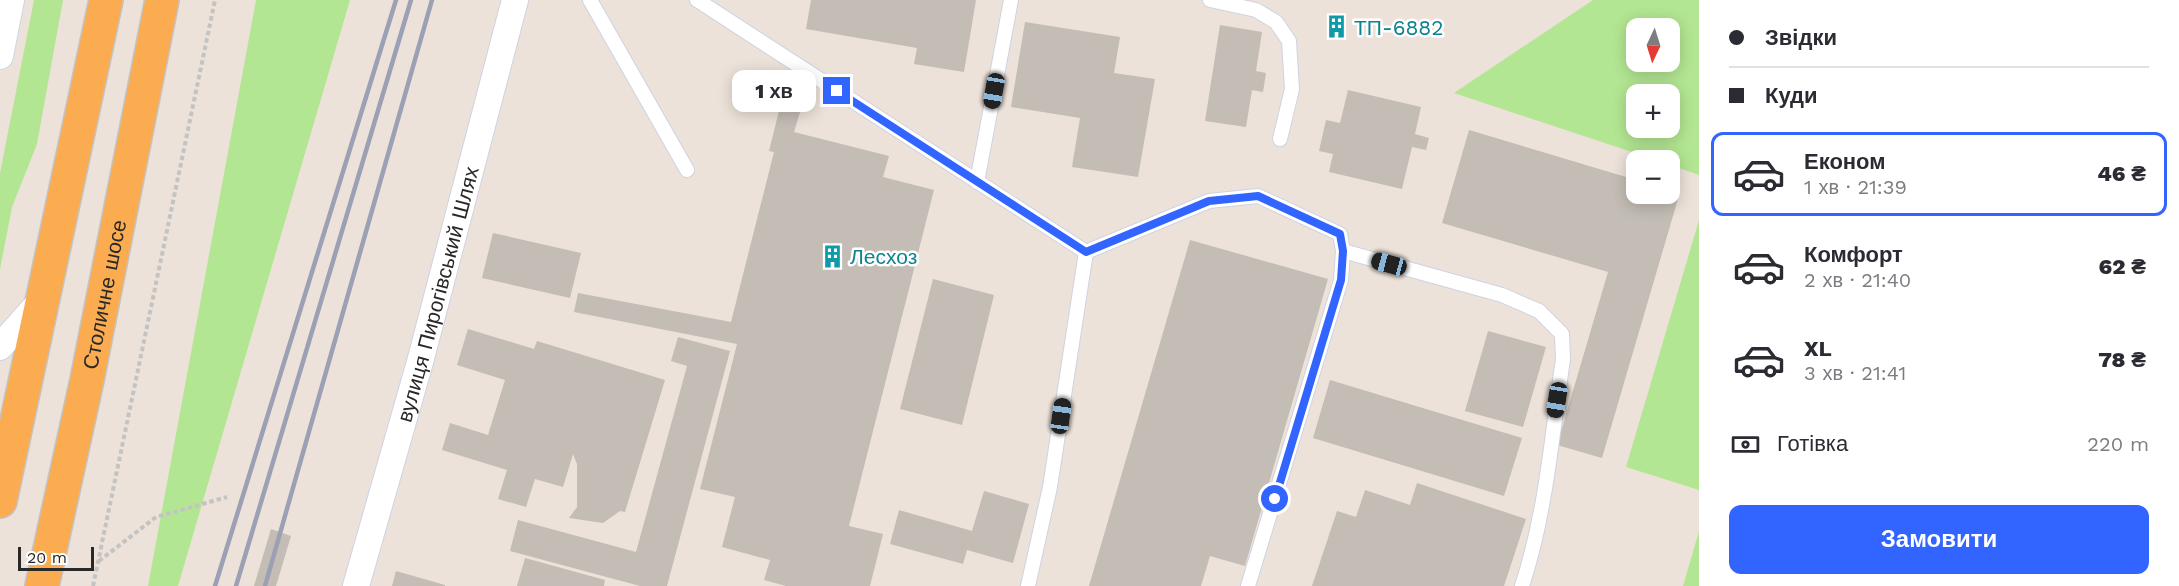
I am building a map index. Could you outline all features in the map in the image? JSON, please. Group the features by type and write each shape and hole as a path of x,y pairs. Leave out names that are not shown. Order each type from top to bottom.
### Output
{"highway":[{"path":"0,501 106,0"},
{"name":"Столичне шосе","path":"42,586 87,380 162,0"}],"street":[{"path":"0,56 11,0"},
{"name":"вулиця Пирогівський Шлях","path":"356,586 420,362 515,0"},
{"path":"0,347 44,297"}],"lane":[{"path":"590,0 687,170"},
{"path":"697,0 1086,252"},
{"path":"977,182 1011,0"},
{"path":"1210,0 1256,10 1276,22 1289,41 1292,89 1280,139"},
{"path":"1086,252 1209,201 1258,196 1340,234 1343,251 1341,280 1248,586"},
{"path":"1343,251 1503,295 1539,311 1562,334 1563,359 1541,514 1533,552 1522,586"},
{"path":"1028,586 1050,487 1086,252"}],"path":[{"path":"93,586 215,0"},
{"path":"99,562 156,517 227,498"}],"green space":[{"path":"34,0 63,0 37,144 12,207 0,269 0,173"},
{"path":"256,0 350,0 178,586 148,586"},
{"path":"1593,0 1699,0 1699,175 1680,168 1680,150 1626,150 1454,93"},
{"path":"1699,220 1699,490 1626,467"},
{"path":"1699,531 1699,586 1683,586"}],"building":[{"path":"811,0 976,0 964,72 914,64 917,48 806,29"},
{"name":"ТП-6882","path":"1336,19 1344,29 1335,35 1328,25"},
{"path":"1025,22 1120,37 1114,73 1155,79 1138,177 1072,167 1080,118 1011,107"},
{"path":"1220,25 1262,32 1256,71 1266,73 1263,92 1252,90 1246,127 1205,121"},
{"path":"1348,90 1421,107 1415,134 1429,138 1426,150 1412,147 1402,189 1329,172 1333,154 1319,151 1326,120 1340,123"},
{"name":"Лесхоз","path":"780,107 800,112 794,132 889,156 883,177 934,190 849,526 883,534 870,586 786,586 764,580 770,560 722,547 735,497 700,489 737,344 574,312 578,293 731,322 774,152 769,151"},
{"path":"1469,130 1626,177 1626,204 1676,204 1602,458 1557,445 1608,272 1442,223"},
{"path":"493,233 581,253 570,298 482,278"},
{"path":"1190,240 1328,279 1245,566 1210,556 1201,586 1089,586"},
{"path":"933,279 994,295 962,425 900,409"},
{"path":"468,329 534,349 537,341 665,380 625,512 620,511 603,523 569,518 577,507 577,464 573,454 563,487 535,479 526,507 498,499 507,470 442,450 450,423 488,435 505,380 457,365"},
{"path":"1488,331 1546,347 1523,427 1465,411"},
{"path":"678,337 730,351 667,586 640,586 510,551 518,520 636,552 687,366 671,361"},
{"path":"1330,380 1522,438 1504,496 1313,438"},
{"path":"1417,483 1526,519 1504,586 1312,586 1337,511 1356,517 1365,490 1410,505"},
{"path":"984,491 1029,504 1013,563 967,550 963,564 890,544 899,510 972,531"},
{"path":"271,529 291,536 276,586 254,586"},
{"path":"525,558 605,580 604,586 517,586"},
{"path":"396,571 445,585 445,586 392,586"}],"railway":[{"path":"215,586 396,0"},
{"path":"236,586 411,0"},
{"path":"265,586 432,0"}],"place":[{"name":"ТП-6882","path":"1336,27"},
{"name":"Лесхоз","path":"832,256"}],"route":[{"path":"837,91 1086,252 1209,201 1258,196 1340,234 1343,251 1341,280 1275,499"}]}
